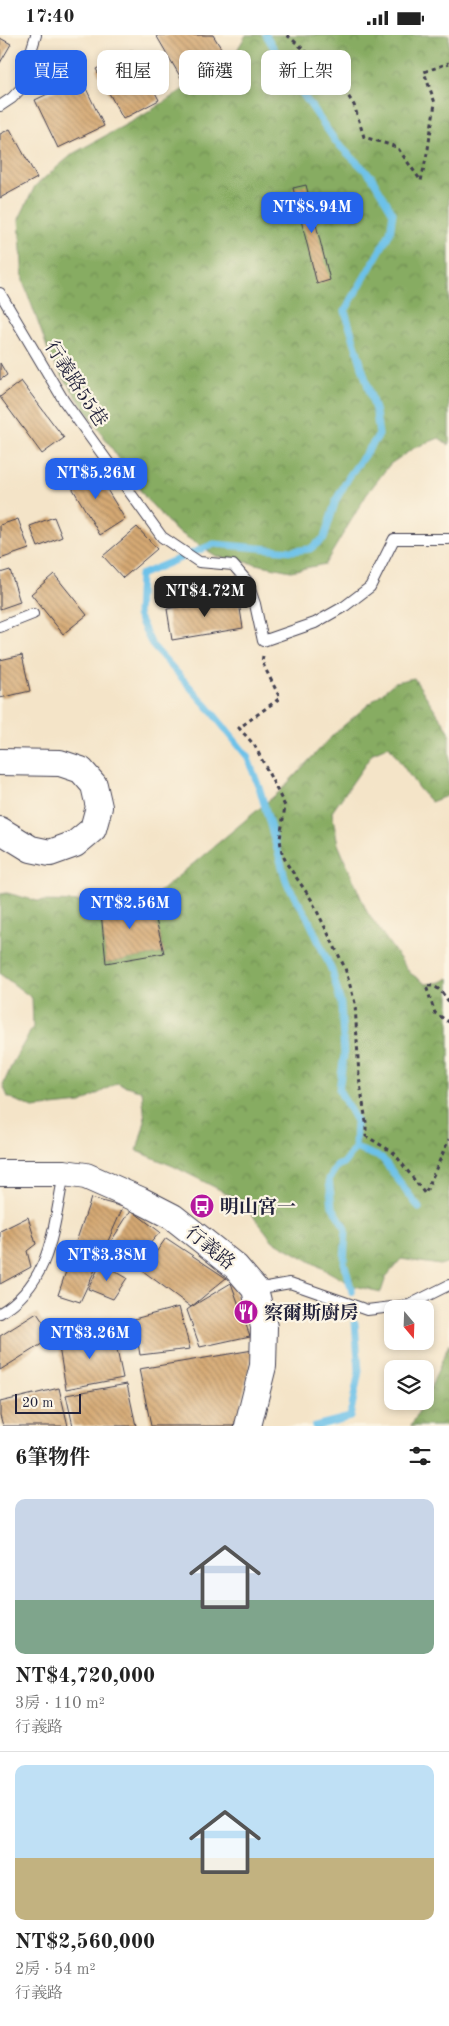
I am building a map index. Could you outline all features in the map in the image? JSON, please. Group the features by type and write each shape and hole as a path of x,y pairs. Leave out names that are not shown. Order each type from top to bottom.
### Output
{"street":[{"path":"0,762 60,763 81,770 94,785 99,807 93,829 75,844 50,853 31,849 0,830"},
{"name":"行義路","path":"0,1173 64,1173 86,1176 140,1200 172,1217 236,1267 255,1289 264,1327 263,1366 248,1426"}],"lane":[{"path":"0,106 12,98 27,82 28,61 36,35"},
{"name":"行義路55巷","path":"0,293 64,401 162,537 199,562 233,565 247,581 255,604 263,641"},
{"path":"263,641 315,623 345,606 370,587 394,539 449,539"},
{"path":"0,627 33,614"},
{"path":"0,1313 25,1294 42,1270 49,1249 64,1173"},
{"path":"255,1289 290,1283 366,1310 409,1305 449,1285"}],"path":[{"path":"286,35 336,77 354,105 364,137 397,147 421,181 435,103 424,72 449,63"},
{"path":"263,641 262,662 280,698 239,728 255,746 285,806 280,839 282,853 287,864 311,899 344,968 351,989 354,1003 359,1077 366,1122 366,1136 394,1153 425,1193 449,1139"},
{"path":"449,1002 439,988 432,985 426,986 434,1013 449,1022"}],"green space":[{"path":"246,35 449,35 449,445 439,438 414,448 390,464 367,494 325,564 291,571 216,556 174,529 145,497 52,361 23,281 19,219 35,186 74,153 147,113 179,92 179,95 251,95 251,50 237,50"},
{"path":"414,678 449,731 449,795 431,802 419,789 389,746 373,753 332,812 338,844 367,912 410,973 426,984 441,982 449,978 449,1262 440,1265 401,1259 386,1277 381,1292 354,1286 272,1240 242,1201 173,1166 137,1151 145,1121 142,1091 117,1083 81,1103 33,1108 8,1097 3,1085 13,1062 33,1027 32,998 0,974 0,894 7,893 37,901 100,902 106,963 164,953 151,899 279,792 335,733 395,682"},
{"path":"449,1344 449,1426 411,1426 420,1410 434,1410 434,1380"}],"building":[{"path":"156,35 213,35 222,50 179,50 179,75 169,57 169,50 165,50"},
{"path":"0,38 11,44 0,63"},
{"path":"87,91 104,126 58,148 35,100 45,95 87,95"},
{"path":"110,95 156,95 159,100 123,119"},
{"path":"10,129 37,178 0,198 0,134"},
{"path":"306,185 330,280 317,284 293,188"},
{"path":"0,363 7,375 0,380"},
{"path":"21,381 64,438 42,454 0,397"},
{"path":"92,465 125,519 100,535 67,479"},
{"path":"54,517 62,537 38,547 30,526"},
{"path":"18,519 29,549 0,559 0,525"},
{"path":"137,527 157,549 123,578 103,556"},
{"path":"10,570 20,602 0,609 0,573"},
{"path":"54,574 87,615 63,634 31,594"},
{"path":"238,596 243,628 172,640 167,609"},
{"path":"22,655 30,691 0,698 0,660"},
{"path":"151,899 164,953 106,963 100,902"},
{"path":"91,1198 123,1207 80,1302 58,1295"},
{"path":"131,1210 160,1232 128,1269 101,1257"},
{"path":"28,1217 36,1244 27,1251 31,1267 0,1284 0,1231"},
{"path":"166,1238 226,1278 191,1307 143,1271"},
{"path":"101,1263 127,1278 113,1299 88,1289"},
{"path":"231,1283 250,1336 200,1347 187,1310"},
{"path":"179,1307 190,1349 140,1355 134,1319"},
{"path":"37,1313 53,1337 0,1370 0,1336"},
{"path":"113,1331 123,1378 66,1389 58,1341"},
{"path":"253,1350 236,1426 151,1426 139,1369"},
{"path":"127,1384 136,1426 73,1426 66,1395"},
{"path":"59,1388 68,1426 3,1426 0,1415 0,1402"}],"waterway":[{"path":"266,35 295,83 336,142 371,176 393,213 390,233 345,311 376,413 379,435 350,475 336,500 324,538 310,549 292,551 214,544 140,575 138,615 152,645 207,706 247,756 260,790 287,884 307,916 332,971 341,1004 344,1055 339,1090 356,1121 355,1148 344,1163 337,1166 329,1179 332,1206 346,1229 344,1262 352,1292"},
{"path":"355,1148 382,1158 419,1208"},
{"path":"315,1426 350,1417 359,1371 355,1323"}],"place":[{"name":"明山宮一","path":"202,1206"},
{"name":"察爾斯廚房","path":"246,1312"}]}
